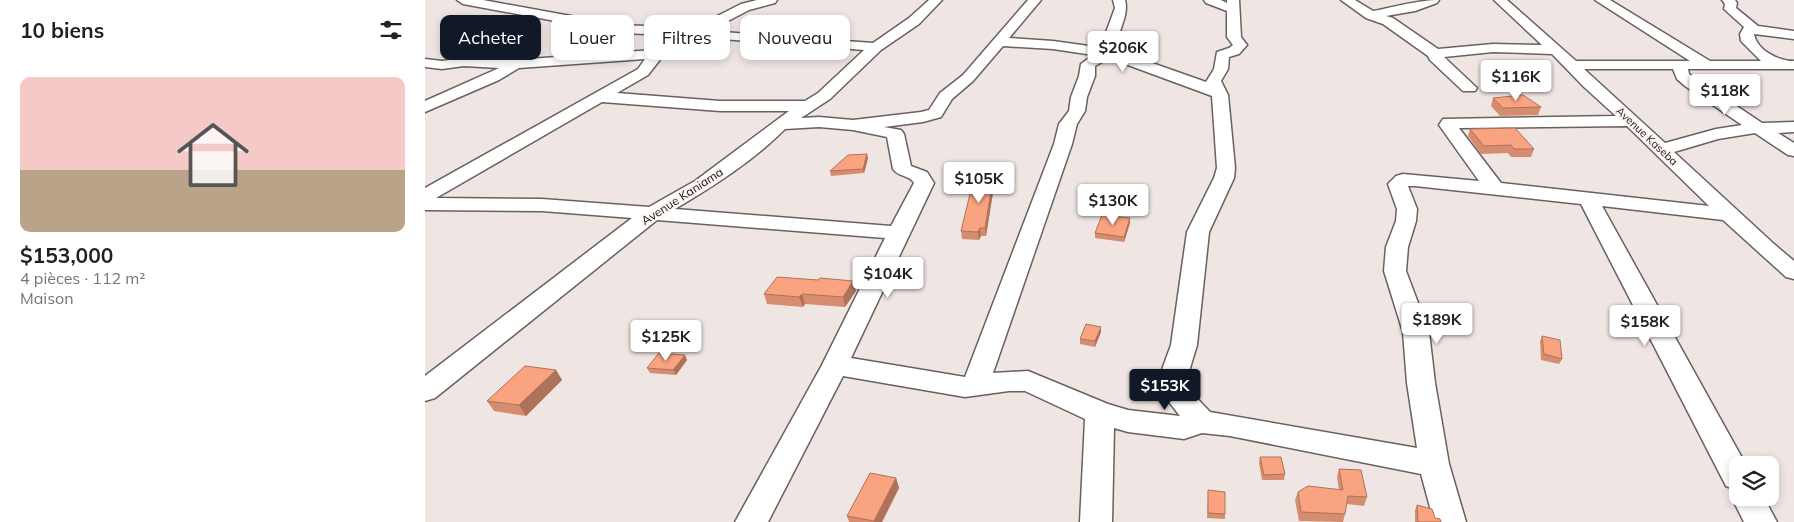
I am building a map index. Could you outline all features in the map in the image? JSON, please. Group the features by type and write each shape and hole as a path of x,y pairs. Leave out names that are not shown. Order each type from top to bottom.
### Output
{"street":[{"path":"463,0 620,29 644,30"},
{"path":"729,15 745,7 771,0"},
{"name":"Avenue Kaniama","path":"425,391 653,213 702,185 765,139 780,124 824,96 876,46 914,21 936,0"},
{"path":"780,124 819,122 902,126 935,113 946,96 968,78 1001,42 1035,0"},
{"path":"975,386 1069,124 1077,111 1076,103 1087,74 1087,66 1109,53 1111,49 1109,43 1115,31 1121,8 1119,0"},
{"path":"1211,0 1232,4 1234,37 1239,45 1235,50 1222,55 1221,69 1213,80 1216,91"},
{"path":"1347,0 1371,15 1389,20 1435,54 1439,61 1469,88"},
{"path":"1371,15 1411,8 1433,0"},
{"name":"Avenue Kaseba","path":"1500,0 1572,65 1589,84 1729,214 1794,272"},
{"path":"1604,0 1707,65"},
{"path":"1728,0 1731,3 1730,9 1751,26 1751,29"},
{"path":"1751,29 1794,35"},
{"path":"1751,29 1747,34 1747,41 1763,56 1787,65"},
{"path":"730,38 779,39 808,43 830,42 876,46"},
{"path":"1001,42 1053,45 1109,53 1216,91 1220,95 1226,168 1224,178 1198,232 1184,345 1173,378 1180,398 1202,422"},
{"path":"1435,54 1493,48 1555,50"},
{"path":"425,63 438,65 464,62 515,64 644,55"},
{"path":"425,196 643,72 652,60"},
{"path":"425,107 494,77 515,64"},
{"path":"1572,65 1787,65"},
{"path":"1679,65 1682,76 1689,83 1794,151"},
{"path":"599,97 720,106 809,106"},
{"path":"1495,189 1448,125 1449,122 1631,121"},
{"path":"751,522 835,365 897,233 924,183 920,176 902,169 902,126"},
{"path":"1662,150 1717,134 1756,128 1794,128"},
{"path":"1450,522 1434,464 1415,332 1395,271 1397,247 1406,221 1407,209 1398,184 1403,180 1415,180 1729,214"},
{"path":"1588,199 1729,462"},
{"path":"425,204 543,205 897,233"},
{"path":"835,365 965,386 1009,381 1028,381 1100,413 1128,421 1185,428 1202,422 1230,425 1434,464"},
{"path":"1096,522 1100,413"},
{"path":"1752,506 1761,522"}],"building":[{"path":"1523,95 1541,107 1503,108 1493,98"},
{"path":"1515,128 1534,149 1514,149 1511,145 1484,146 1470,129"},
{"path":"867,154 863,169 830,171 848,155"},
{"path":"994,173 985,228 980,228 978,232 961,231 970,194 976,194 975,174"},
{"path":"1102,215 1130,218 1124,237 1095,233"},
{"path":"777,277 853,281 843,297 802,294 799,297 764,294"},
{"path":"1086,324 1101,327 1095,341 1080,339"},
{"path":"1542,336 1560,340 1562,359 1544,354"},
{"path":"659,353 685,355 673,370 647,368"},
{"path":"525,366 556,370 519,405 487,401"},
{"path":"1260,457 1281,457 1285,474 1264,475"},
{"path":"1339,469 1361,470 1367,497 1348,496 1345,514 1301,512 1298,492 1308,486 1343,490"},
{"path":"870,473 896,478 874,521 847,516"},
{"path":"1208,490 1225,492 1225,514 1208,513"},
{"path":"1417,505 1432,509 1435,518 1440,519 1441,522 1418,522"}]}
